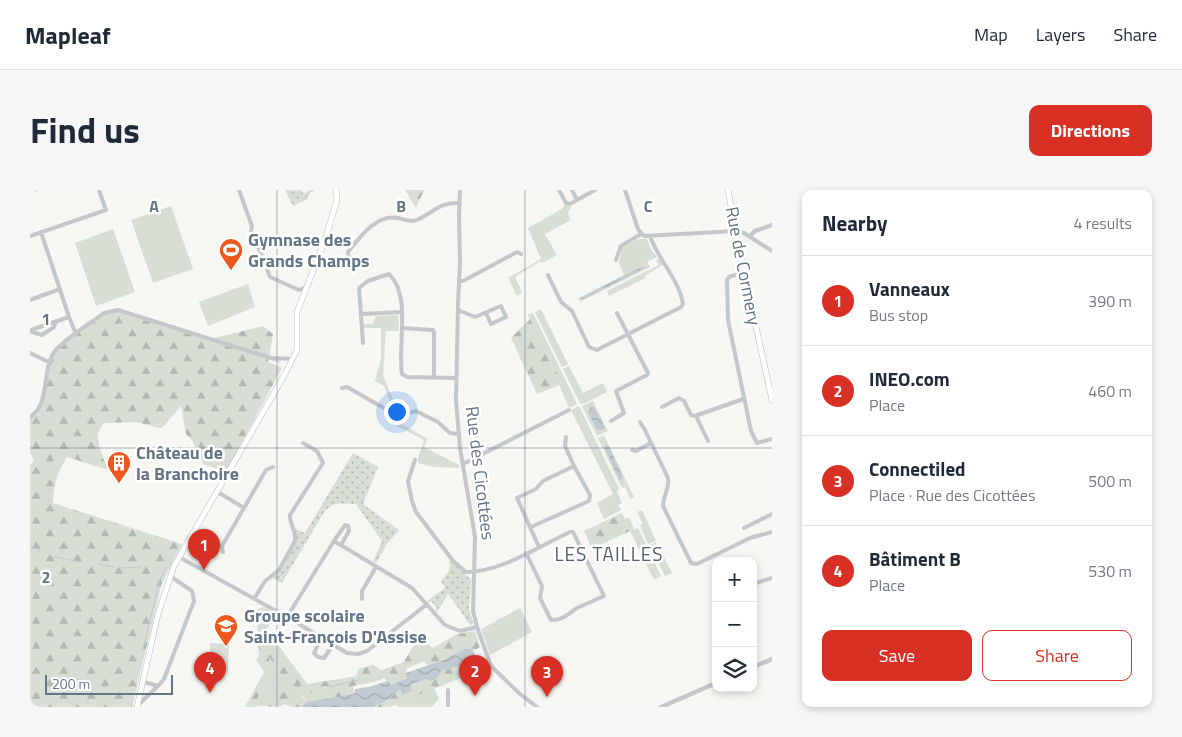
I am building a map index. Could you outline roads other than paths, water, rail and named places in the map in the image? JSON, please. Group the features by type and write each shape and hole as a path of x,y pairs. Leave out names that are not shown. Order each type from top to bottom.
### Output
{"main road":[{"path":"137,707 158,614 170,576 297,347 297,312 325,240 337,200 336,190"},
{"name":"Rue de Cormery","path":"728,190 772,400"}],"street":[{"path":"30,192 35,190"},
{"path":"30,236 106,210 99,190"},
{"path":"240,190 252,226 250,232 259,248 270,277 299,290 306,287"},
{"name":"Rue des Cicottées","path":"460,190 456,378 458,434 474,523 476,552 472,602 477,627 491,666 537,707"},
{"path":"559,190 566,203 570,204 595,190"},
{"path":"572,190 577,200"},
{"path":"624,190 641,234"},
{"path":"349,259 348,252 360,237 379,222 394,218 414,221 444,204 459,203"},
{"path":"750,236 755,231 772,225"},
{"path":"616,260 621,246 641,234 650,236 689,232 736,231 750,236 772,250"},
{"path":"40,232 76,334"},
{"path":"548,276 561,302 572,311 590,348 596,350 681,307 683,304 664,262 654,249 650,236"},
{"path":"459,281 463,281 517,252 521,254"},
{"path":"744,272 729,277 727,284 728,320 750,429 756,442 759,444 772,439"},
{"path":"363,343 360,285 389,274 395,279 398,286 402,312 402,374 407,377 456,378"},
{"path":"30,300 60,290"},
{"path":"458,310 475,317 501,306 506,317 491,324 486,313"},
{"path":"31,415 39,409 50,363 56,349 104,313 113,310 271,358 292,359"},
{"path":"360,314 402,312"},
{"path":"611,421 624,413 616,391 648,373 617,314"},
{"path":"56,321 54,327 42,335 31,330 56,321 69,317"},
{"path":"402,328 433,330 434,378"},
{"path":"30,353 50,363"},
{"path":"342,388 348,387 398,416 416,411 438,422 450,433 458,434"},
{"path":"662,407 679,398 684,401 691,415 696,416 743,399"},
{"path":"463,464 569,410"},
{"path":"696,416 708,441"},
{"path":"640,422 669,480 664,508 691,563 697,564 750,538 772,532"},
{"path":"531,527 589,501 590,495 565,446 566,438"},
{"path":"254,599 265,581 279,570 295,540 290,515 323,463 317,451 303,443"},
{"path":"632,450 636,451 651,444"},
{"path":"415,460 408,481 416,512 454,562 466,572 496,568 526,553 570,532 573,532 604,596 575,609 558,620 552,620 540,598 542,586 526,553"},
{"path":"539,547 517,498 536,489 543,481 574,466"},
{"path":"223,552 222,546 266,470 272,467"},
{"path":"217,492 244,508"},
{"path":"744,528 772,514"},
{"path":"287,617 345,525 348,526 349,531 340,545"},
{"path":"334,541 412,588 450,629 460,631 477,627"},
{"path":"179,557 347,653 362,654 426,605"},
{"path":"362,599 362,591 376,567"},
{"path":"137,707 164,680 194,601 192,591 170,576"},
{"path":"757,583 772,578"},
{"path":"321,638 314,653 318,657 324,658 333,645"},
{"path":"757,665 772,659"},
{"path":"144,682 158,686"},
{"path":"662,707 712,685"},
{"path":"448,690 448,707"}],"water":[{"path":"643,266 643,269 581,300 581,298"},
{"path":"591,407 594,407 605,428 602,430 597,430 588,412"},
{"path":"606,445 609,447 623,477 621,480 605,449"},
{"path":"465,649 472,649 478,661 441,671 438,677 431,681 425,679 410,685 412,691 402,695 400,690 384,702 372,707 301,707 307,702 354,694 355,689 388,681 391,685 407,678 406,673 443,660"}],"waterway":[{"path":"273,360 280,362"},
{"path":"30,543 40,552"},
{"path":"53,557 83,562"},
{"path":"98,564 114,567"},
{"path":"143,649 160,579 167,566"},
{"path":"121,568 141,567"},
{"path":"330,687 360,678"}],"place":[{"name":"Gymnase des Grands Champs","path":"231,271"},
{"name":"Château de la Branchoire","path":"119,484"},
{"name":"Vanneaux","path":"204,570"},
{"name":"Groupe scolaire Saint-François D'Assise","path":"226,647"},
{"name":"Bâtiment B","path":"210,693"},
{"name":"INEO.com","path":"475,696"},
{"name":"Connectiled","path":"547,697"}],"district":[{"name":"LES TAILLES","path":"609,554"}]}
